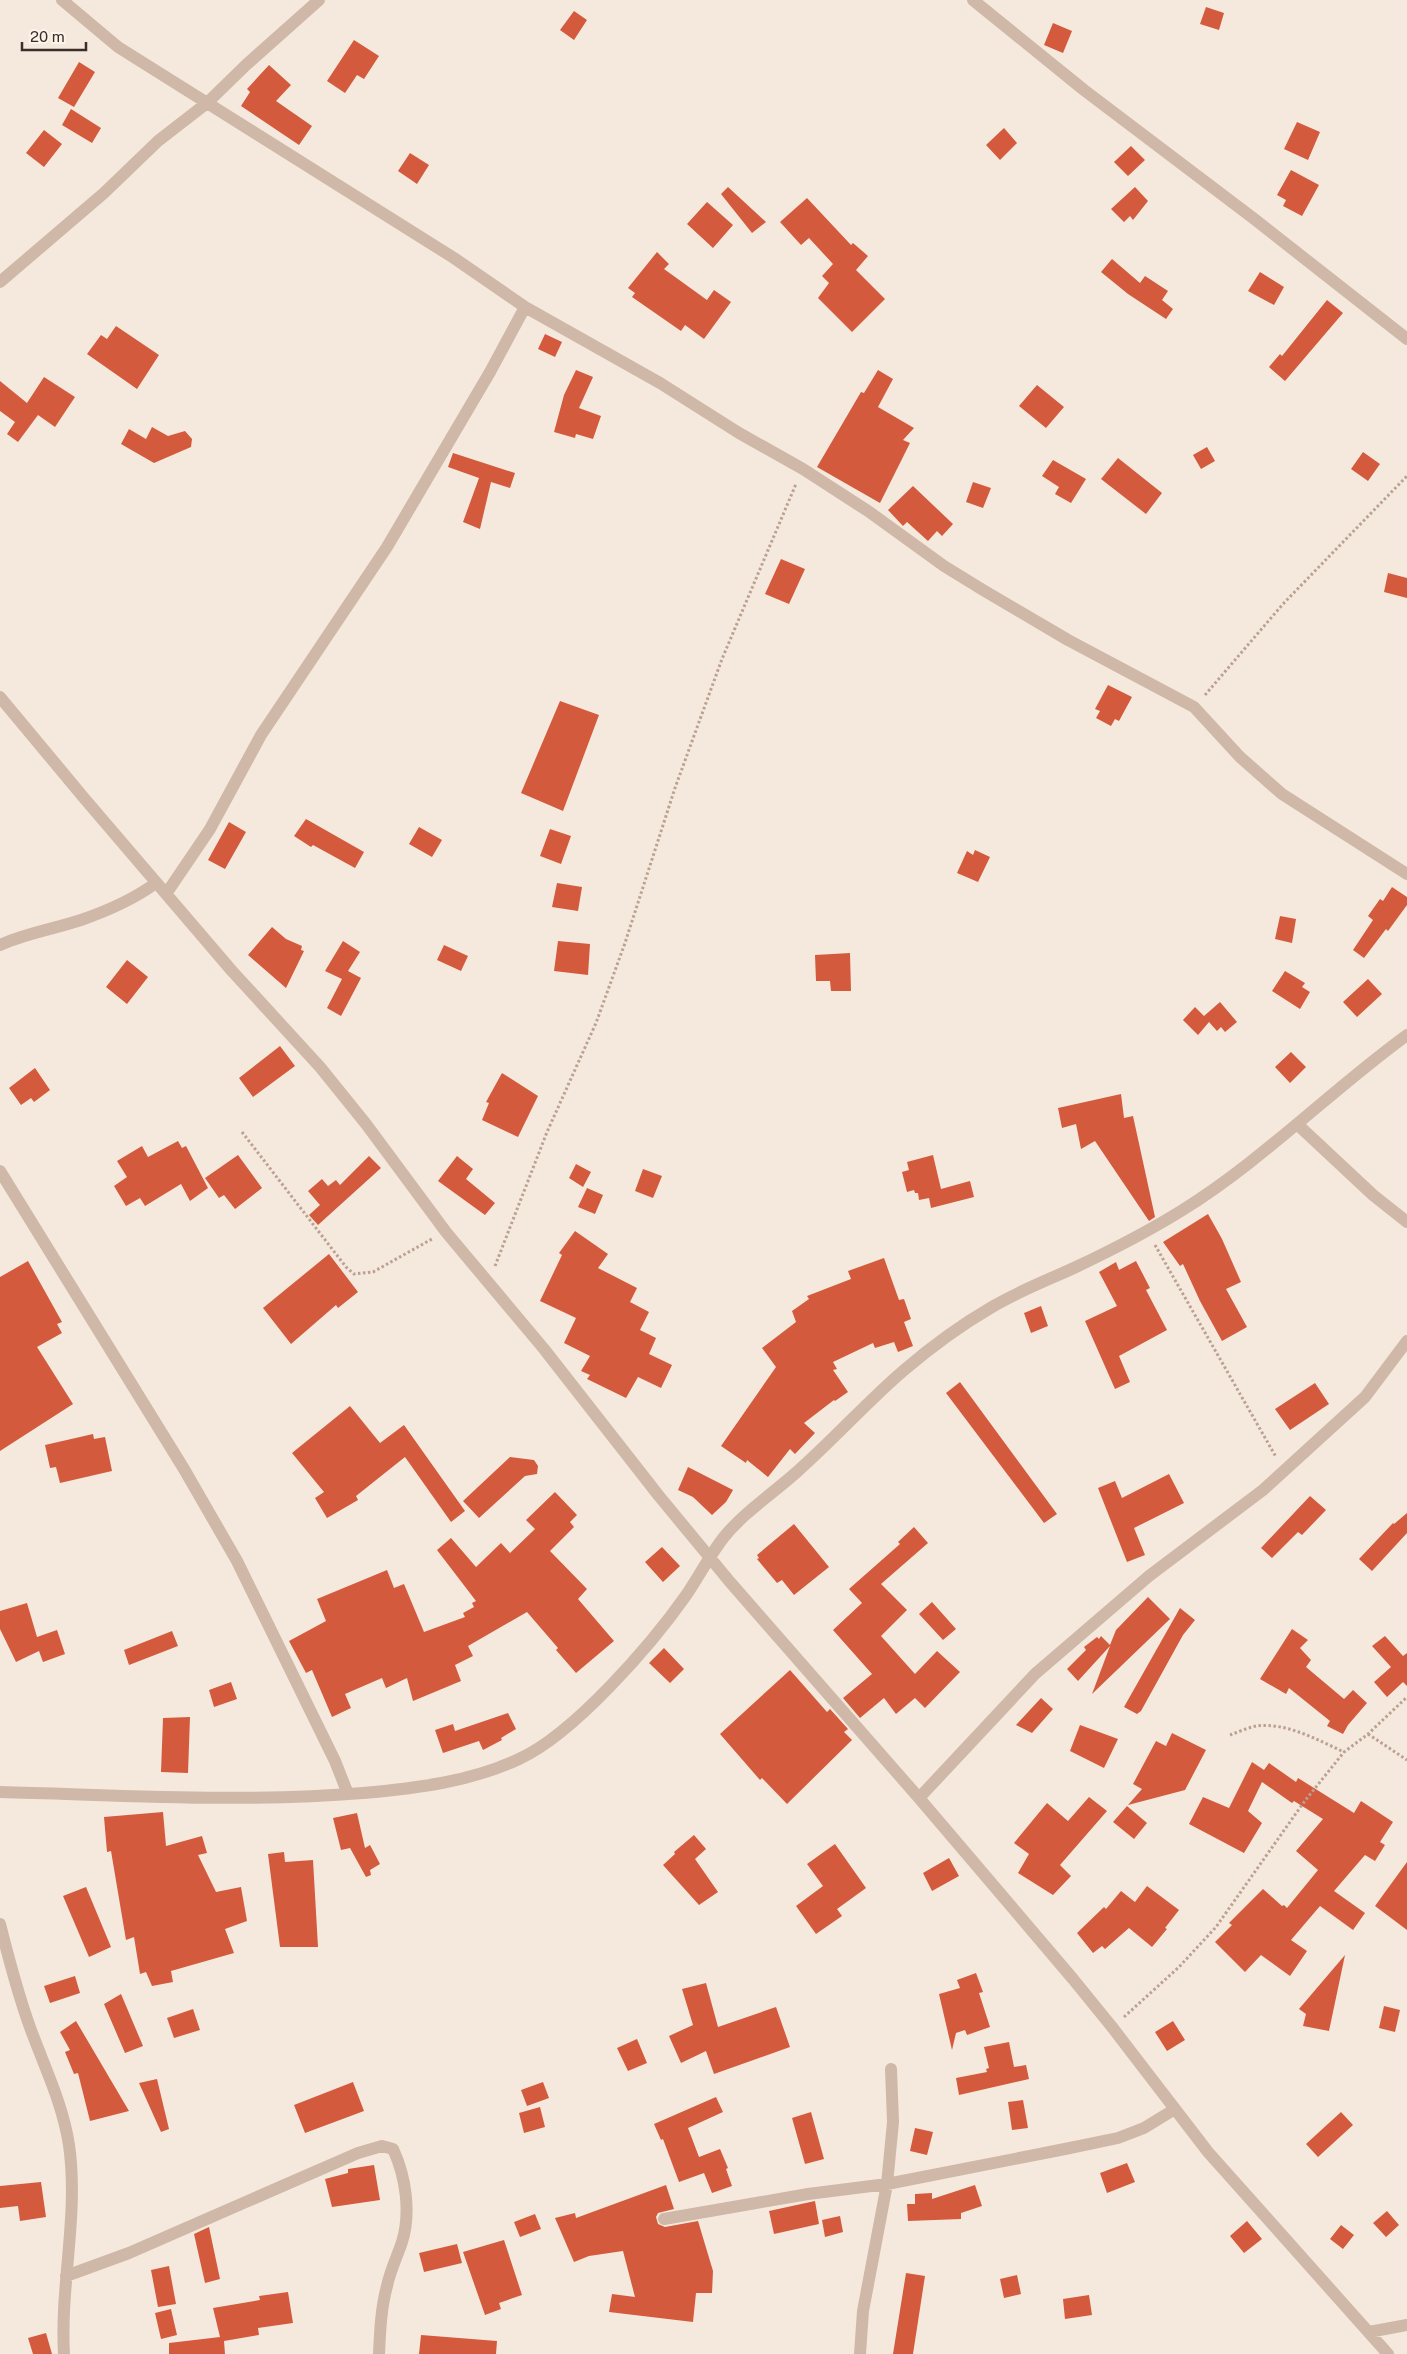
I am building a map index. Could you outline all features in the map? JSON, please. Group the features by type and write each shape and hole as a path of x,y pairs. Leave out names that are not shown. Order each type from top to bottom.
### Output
{"street":[{"path":"62,0 118,47 454,258 525,307 660,383 739,433 803,469 944,566 983,590 1068,640 1194,707 1240,757 1282,794 1407,874"},
{"path":"0,282 104,193 158,141 207,103 246,65 319,0"},
{"path":"973,0 1091,96 1253,218 1407,339"},
{"path":"166,894 210,829 261,735 387,547 490,372 525,307"},
{"path":"0,696 156,883 232,971 320,1067 366,1124 446,1232 544,1349 659,1496 919,1798 1112,2027 1208,2152 1388,2354"},
{"path":"0,945 19,936 82,920 141,893 156,883"},
{"path":"0,1792 259,1799 348,1794 431,1786 461,1780 520,1759 543,1746 592,1704 632,1661 684,1598 725,1536 740,1520 804,1465 899,1374 928,1350 995,1305 1147,1232 1224,1182 1297,1124 1376,1057 1407,1035"},
{"path":"1297,1124 1373,1195 1407,1222"},
{"path":"0,1171 184,1469 238,1561 348,1794"},
{"path":"919,1798 1035,1674 1149,1576 1262,1490 1365,1397 1407,1341"},
{"path":"0,1924 14,1981 61,2109 69,2143 73,2175 73,2218 63,2308 64,2354"},
{"path":"860,2354 863,2311 887,2184 893,2122 891,2069"},
{"path":"664,2219 808,2194 887,2184 1118,2138 1144,2128 1175,2109"},
{"path":"66,2276 129,2253 351,2156 376,2147 387,2147 393,2149 401,2171 407,2210 406,2229 387,2285 382,2311 379,2354"},
{"path":"1369,2332 1407,2325"}],"path":[{"path":"488,1282 547,1132 596,1023 625,943 675,788 722,658 803,469"},
{"path":"1194,707 1283,604 1407,476"},
{"path":"242,1132 346,1267 354,1274 374,1272 446,1232"},
{"path":"1147,1232 1284,1471"},
{"path":"1112,2027 1178,1967 1216,1927 1304,1802 1344,1752 1368,1734 1407,1697"},
{"path":"1230,1735 1256,1726 1276,1727 1304,1735 1344,1752"},
{"path":"1368,1734 1407,1760"}],"building":[{"path":"1206,7 1224,13 1219,30 1200,24"},
{"path":"574,11 587,20 574,40 560,30"},
{"path":"1053,23 1072,31 1063,53 1044,45"},
{"path":"354,40 379,56 364,79 357,75 345,93 327,81"},
{"path":"79,62 95,72 74,107 58,98"},
{"path":"269,65 291,85 276,101 312,126 299,145 241,106 250,92 247,89"},
{"path":"71,109 101,128 92,143 62,125"},
{"path":"1297,122 1320,132 1308,160 1284,149"},
{"path":"1004,128 1017,143 1000,160 986,145"},
{"path":"44,130 62,144 44,167 26,153"},
{"path":"1131,146 1145,160 1128,176 1114,162"},
{"path":"410,153 429,165 417,184 398,171"},
{"path":"1291,170 1319,185 1302,216 1283,206 1286,200 1277,195"},
{"path":"728,187 766,222 752,233 721,194"},
{"path":"1135,187 1148,201 1133,220 1130,216 1124,222 1111,209"},
{"path":"807,198 851,245 853,243 868,256 856,270 885,299 852,332 818,298 829,283 822,276 833,264 809,238 801,245 780,222"},
{"path":"707,202 733,225 713,248 687,224"},
{"path":"657,252 669,264 664,269 707,300 714,290 731,302 704,339 685,325 681,331 632,297 635,293 628,288"},
{"path":"1112,259 1140,283 1145,276 1168,291 1162,300 1173,309 1166,319 1128,294 1101,272"},
{"path":"1260,272 1284,287 1274,305 1248,291"},
{"path":"1327,300 1343,313 1285,381 1269,367 1280,354 1282,356"},
{"path":"116,326 159,355 137,389 87,354 101,335 107,339"},
{"path":"545,334 562,342 555,357 538,349"},
{"path":"576,370 593,377 579,408 601,416 593,439 576,434 575,438 554,432 564,395"},
{"path":"878,370 893,379 878,407 914,428 903,440 910,443 880,503 817,467 861,392 864,393"},
{"path":"44,377 75,397 55,427 38,415 18,442 7,434 15,422 0,411 0,381 27,403"},
{"path":"1037,385 1064,407 1046,428 1019,406"},
{"path":"152,427 168,436 185,431 192,439 191,447 154,463 121,444 129,429 146,439"},
{"path":"1207,447 1215,461 1201,469 1193,455"},
{"path":"1363,452 1380,464 1368,481 1351,469"},
{"path":"453,453 515,473 510,488 491,482 480,529 463,522 479,478 448,467"},
{"path":"1118,458 1162,493 1146,514 1101,479"},
{"path":"1053,460 1086,479 1071,503 1055,494 1059,487 1042,476"},
{"path":"973,482 991,488 983,508 966,502"},
{"path":"913,486 953,524 942,536 937,531 928,541 907,522 903,526 888,510"},
{"path":"781,559 805,569 789,604 765,594"},
{"path":"1388,573 1407,578 1407,598 1384,592"},
{"path":"1108,685 1132,697 1119,721 1115,719 1111,726 1096,718 1100,711 1095,709"},
{"path":"560,701 599,715 563,811 521,793"},
{"path":"306,819 364,852 355,868 313,845 311,847 294,836"},
{"path":"229,822 246,832 225,869 208,860"},
{"path":"419,827 442,840 432,857 409,844"},
{"path":"550,829 571,836 561,864 540,856"},
{"path":"975,850 990,857 978,882 957,873 967,851 973,855"},
{"path":"557,883 582,887 578,911 552,907"},
{"path":"1392,887 1407,897 1407,905 1388,931 1386,929 1364,958 1353,950 1373,920 1368,916 1380,899 1383,901"},
{"path":"1280,916 1296,919 1292,943 1275,939"},
{"path":"272,927 286,939 302,946 301,950 304,951 286,988 248,955"},
{"path":"343,941 360,952 348,971 361,978 341,1016 327,1008 342,979 325,971"},
{"path":"558,941 590,944 588,975 554,971"},
{"path":"444,945 468,956 461,971 437,960"},
{"path":"850,953 851,991 831,991 830,981 816,981 815,955"},
{"path":"127,960 148,977 127,1004 106,987"},
{"path":"1285,971 1305,983 1302,987 1310,992 1300,1009 1272,991"},
{"path":"1368,979 1382,994 1357,1017 1343,1002"},
{"path":"1220,1002 1237,1022 1225,1032 1221,1027 1217,1031 1209,1022 1198,1035 1183,1020 1195,1007 1204,1016"},
{"path":"280,1046 295,1066 253,1097 239,1078"},
{"path":"1291,1052 1306,1067 1290,1083 1275,1067"},
{"path":"35,1068 50,1090 34,1102 31,1098 21,1105 9,1088"},
{"path":"502,1073 538,1096 518,1137 482,1120 489,1103 486,1102"},
{"path":"1121,1094 1124,1118 1133,1116 1155,1217 1149,1221 1095,1141 1081,1149 1076,1124 1062,1128 1058,1108"},
{"path":"178,1141 182,1148 186,1146 208,1188 190,1201 181,1184 145,1206 140,1198 126,1206 114,1186 127,1177 117,1161 142,1146 148,1157"},
{"path":"238,1155 262,1188 235,1209 224,1195 219,1198 205,1178"},
{"path":"933,1155 941,1189 970,1181 974,1197 931,1208 929,1198 919,1200 918,1193 915,1193 914,1190 907,1192 902,1172 909,1170 907,1162"},
{"path":"369,1156 381,1168 318,1225 309,1215 320,1205 308,1191 322,1179 328,1186 336,1180 340,1185"},
{"path":"457,1156 473,1169 466,1179 495,1203 485,1215 438,1181"},
{"path":"576,1164 591,1172 583,1187 569,1178"},
{"path":"643,1169 662,1176 653,1198 635,1191"},
{"path":"587,1188 603,1195 595,1214 578,1207"},
{"path":"1208,1214 1222,1239 1241,1282 1226,1289 1247,1327 1222,1341 1200,1301 1183,1264 1180,1266 1163,1242"},
{"path":"575,1231 608,1254 598,1268 637,1288 630,1302 649,1312 640,1330 656,1338 649,1354 672,1365 661,1388 638,1377 626,1398 587,1379 590,1375 581,1371 590,1356 564,1343 576,1318 540,1301 562,1255 559,1253"},
{"path":"329,1254 358,1292 338,1308 336,1305 291,1344 263,1308"},
{"path":"884,1258 899,1300 904,1299 911,1319 904,1322 913,1346 898,1352 894,1342 875,1348 873,1343 833,1362 837,1369 833,1370 848,1392 834,1400 804,1423 815,1433 795,1454 790,1449 768,1477 747,1460 746,1463 721,1446 776,1367 762,1348 796,1322 792,1311 809,1299 807,1296 851,1279 848,1271"},
{"path":"28,1261 62,1322 57,1324 62,1333 37,1347 73,1404 0,1451 0,1277"},
{"path":"1136,1261 1150,1288 1146,1290 1167,1330 1119,1356 1130,1382 1115,1389 1085,1321 1117,1306 1099,1272 1116,1262 1119,1270"},
{"path":"1041,1306 1048,1326 1031,1333 1024,1313"},
{"path":"960,1382 1057,1514 1044,1523 946,1393"},
{"path":"1315,1383 1329,1404 1290,1430 1275,1409"},
{"path":"350,1406 380,1443 404,1425 465,1511 451,1522 405,1457 356,1496 358,1500 327,1518 315,1498 324,1492 292,1453"},
{"path":"93,1434 94,1439 105,1437 112,1471 60,1483 56,1467 50,1468 45,1445"},
{"path":"510,1457 534,1460 538,1466 537,1474 525,1476 479,1518 463,1501"},
{"path":"688,1467 733,1490 726,1502 712,1515 693,1497 678,1490"},
{"path":"1169,1474 1184,1503 1134,1528 1145,1555 1127,1562 1098,1488 1115,1481 1122,1498"},
{"path":"555,1492 577,1515 570,1522 574,1527 550,1551 587,1589 578,1599 614,1641 576,1673 556,1650 558,1648 527,1612 468,1646 473,1656 455,1665 461,1681 413,1701 407,1678 386,1688 382,1678 345,1694 351,1708 332,1717 312,1670 306,1673 289,1641 326,1621 317,1599 387,1570 394,1588 404,1584 424,1632 465,1617 463,1613 474,1607 472,1603 476,1601 437,1550 451,1538 476,1567 501,1543 510,1553 535,1529 526,1520"},
{"path":"1310,1496 1326,1510 1302,1535 1298,1532 1272,1558 1261,1548"},
{"path":"1407,1513 1407,1533 1372,1571 1359,1559 1393,1523"},
{"path":"794,1524 829,1567 794,1595 782,1580 777,1583 757,1559 759,1558 757,1555"},
{"path":"914,1527 928,1543 881,1584 907,1610 881,1636 915,1674 937,1651 960,1672 925,1708 915,1698 896,1714 884,1698 860,1718 843,1698 872,1674 833,1630 862,1603 849,1589 900,1544 898,1542"},
{"path":"662,1547 680,1566 663,1582 645,1562"},
{"path":"1148,1597 1170,1619 1092,1694 1110,1646 1078,1681 1067,1669 1086,1650 1084,1647 1097,1637 1099,1639 1101,1636 1110,1645 1116,1630"},
{"path":"932,1602 956,1629 943,1640 919,1614"},
{"path":"27,1603 37,1637 57,1630 65,1654 43,1662 39,1651 16,1662 0,1629 0,1611"},
{"path":"1180,1608 1195,1620 1183,1635 1141,1711 1137,1714 1124,1707"},
{"path":"1292,1629 1308,1640 1300,1648 1311,1660 1306,1667 1344,1699 1353,1690 1367,1703 1348,1725 1343,1734 1327,1726 1330,1721 1289,1688 1286,1694 1260,1679"},
{"path":"172,1631 178,1646 129,1665 124,1650"},
{"path":"1385,1636 1403,1656 1407,1653 1407,1686 1403,1682 1387,1697 1374,1682 1391,1667 1372,1646"},
{"path":"664,1648 684,1669 670,1683 649,1663"},
{"path":"790,1670 827,1712 830,1709 848,1729 844,1732 852,1740 787,1804 762,1778 760,1780 720,1734"},
{"path":"231,1682 237,1699 214,1707 209,1690"},
{"path":"1041,1698 1053,1709 1032,1733 1016,1725"},
{"path":"508,1713 516,1729 501,1738 502,1740 483,1750 479,1741 443,1753 435,1730 453,1724 455,1731"},
{"path":"190,1717 188,1773 161,1772 163,1718"},
{"path":"1080,1725 1118,1739 1104,1768 1070,1751"},
{"path":"1172,1733 1206,1750 1185,1790 1128,1805 1142,1789 1133,1784 1156,1741 1166,1746"},
{"path":"1252,1762 1264,1770 1269,1763 1296,1782 1298,1778 1354,1813 1361,1801 1393,1822 1380,1842 1385,1845 1375,1861 1365,1855 1334,1891 1365,1913 1353,1930 1320,1906 1291,1940 1307,1951 1290,1976 1261,1955 1245,1972 1215,1942 1232,1925 1229,1923 1263,1889 1282,1906 1284,1905 1287,1908 1318,1870 1296,1851 1323,1819 1294,1801 1292,1803 1262,1782 1248,1811 1262,1823 1244,1853 1189,1824 1203,1797 1229,1808"},
{"path":"1089,1797 1107,1811 1060,1865 1071,1876 1053,1895 1018,1873 1029,1854 1014,1843 1047,1803 1068,1821"},
{"path":"1127,1806 1147,1823 1134,1839 1113,1822"},
{"path":"163,1812 166,1846 202,1836 207,1853 198,1855 216,1892 241,1887 247,1921 225,1929 234,1953 171,1971 173,1982 152,1986 146,1972 140,1974 134,1937 126,1940 111,1851 107,1852 104,1817"},
{"path":"357,1813 365,1848 370,1845 380,1864 370,1870 371,1875 366,1877 350,1848 341,1850 333,1818"},
{"path":"694,1835 706,1849 695,1859 718,1892 699,1905 663,1865 675,1854 674,1852"},
{"path":"835,1844 866,1888 837,1909 842,1916 816,1934 796,1906 823,1886 807,1864"},
{"path":"284,1852 285,1862 313,1860 318,1947 280,1947 268,1854"},
{"path":"949,1858 959,1876 932,1891 923,1873"},
{"path":"1407,1862 1407,1930 1375,1906"},
{"path":"1147,1886 1179,1910 1165,1928 1167,1929 1152,1947 1129,1928 1105,1949 1102,1946 1093,1953 1077,1933 1104,1907 1106,1909 1121,1891 1135,1902"},
{"path":"86,1887 111,1947 89,1957 63,1896"},
{"path":"1345,1955 1329,2031 1303,2026 1306,2014 1299,2009"},
{"path":"976,1973 983,1992 979,1993 990,2027 967,2035 965,2030 956,2033 952,2050 939,1994 960,1988 957,1980"},
{"path":"75,1976 80,1993 50,2003 44,1986"},
{"path":"706,1983 718,2027 776,2007 790,2047 714,2074 706,2051 681,2063 669,2036 693,2025 682,1989"},
{"path":"121,1994 143,2046 125,2053 104,2004"},
{"path":"1384,2006 1400,2010 1395,2032 1379,2028"},
{"path":"193,2009 200,2030 174,2038 167,2018"},
{"path":"76,2021 129,2111 90,2121 78,2073 74,2074 65,2052 70,2050 60,2032"},
{"path":"1173,2021 1185,2040 1167,2051 1155,2032"},
{"path":"637,2039 647,2063 628,2071 617,2048"},
{"path":"1009,2042 1014,2067 1026,2065 1029,2079 959,2095 956,2078 987,2072 986,2069 989,2068 984,2047"},
{"path":"157,2079 169,2129 161,2132 139,2083"},
{"path":"353,2082 364,2111 305,2133 294,2105"},
{"path":"543,2082 549,2098 527,2106 521,2090"},
{"path":"716,2097 723,2112 688,2128 699,2157 720,2149 728,2168 726,2169 732,2186 712,2193 704,2173 679,2182 663,2139 661,2140 654,2124"},
{"path":"1023,2100 1028,2128 1012,2130 1008,2102"},
{"path":"540,2107 545,2127 524,2133 519,2113"},
{"path":"811,2112 824,2159 805,2164 792,2118"},
{"path":"1341,2112 1353,2125 1318,2157 1306,2144"},
{"path":"915,2128 933,2132 927,2155 910,2151"},
{"path":"1127,2163 1135,2182 1107,2193 1100,2173"},
{"path":"374,2165 380,2200 332,2207 325,2179 348,2173 348,2169"},
{"path":"41,2182 46,2217 20,2221 18,2206 0,2208 0,2186"},
{"path":"666,2185 674,2209 658,2213 656,2217 658,2224 665,2227 698,2221 713,2271 712,2293 696,2293 693,2322 609,2312 612,2294 635,2297 623,2251 589,2256 574,2262 555,2218 575,2213 576,2218"},
{"path":"975,2185 982,2206 961,2213 961,2219 908,2221 907,2204 915,2204 915,2194 932,2193 932,2199"},
{"path":"815,2201 819,2224 774,2234 769,2211"},
{"path":"1387,2211 1399,2225 1386,2237 1373,2223"},
{"path":"535,2214 541,2229 520,2237 514,2222"},
{"path":"840,2216 843,2232 825,2237 822,2220"},
{"path":"1247,2221 1262,2239 1244,2253 1230,2236"},
{"path":"1341,2225 1354,2235 1343,2249 1330,2239"},
{"path":"209,2227 220,2279 205,2283 194,2234"},
{"path":"504,2240 522,2295 499,2303 501,2309 485,2315 463,2252"},
{"path":"457,2244 462,2263 424,2272 419,2253"},
{"path":"169,2266 176,2304 158,2307 151,2270"},
{"path":"906,2273 925,2276 913,2354 893,2354"},
{"path":"1017,2275 1021,2294 1004,2298 1000,2279"},
{"path":"288,2292 293,2323 258,2328 259,2335 224,2341 225,2354 169,2354 169,2343 220,2337 213,2308 260,2300 259,2296"},
{"path":"1089,2295 1092,2315 1065,2319 1063,2299"},
{"path":"171,2309 177,2335 161,2339 155,2313"},
{"path":"46,2333 52,2354 33,2354 28,2338"},
{"path":"421,2335 497,2341 496,2354 419,2354"}]}
